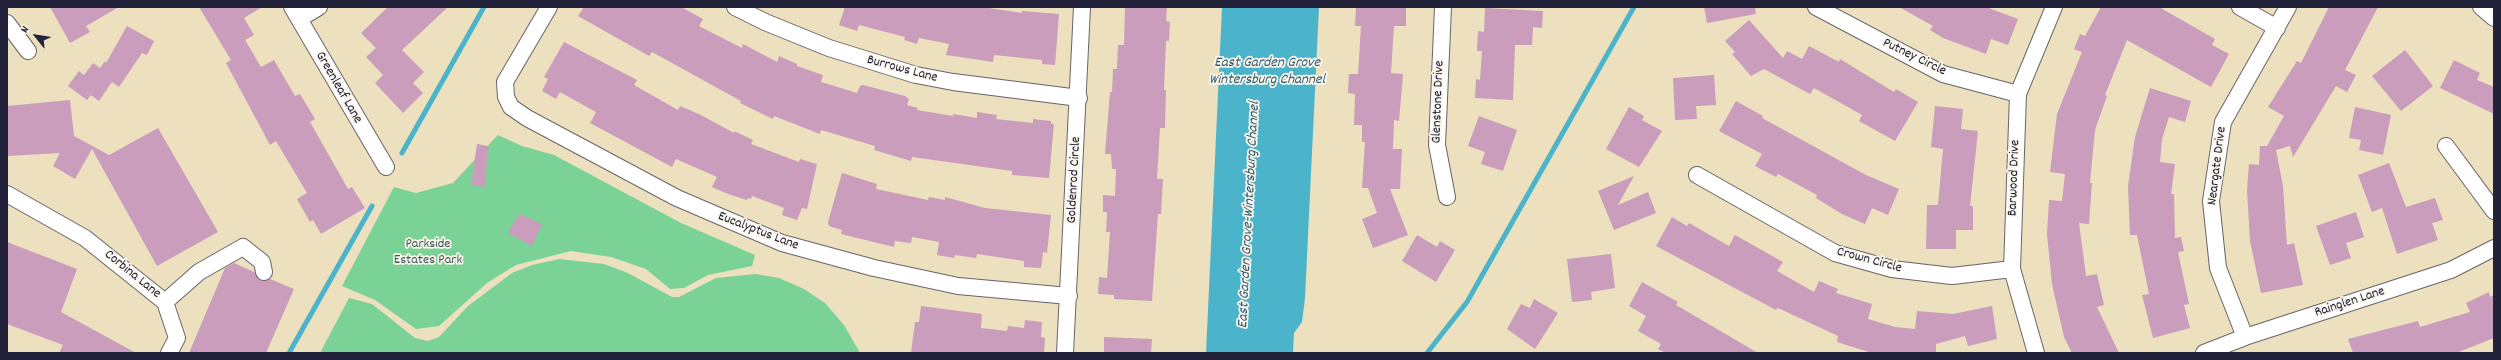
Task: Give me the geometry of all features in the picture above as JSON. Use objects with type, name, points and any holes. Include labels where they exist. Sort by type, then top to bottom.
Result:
[{"type":"street","points":[[296,13],[319,7]]},
{"type":"street","name":"Eucalyptus Lane","points":[[549,7],[511,69],[505,82],[506,97],[511,107],[527,118],[678,198],[782,243],[867,266],[958,286],[1068,296]]},
{"type":"street","name":"Burrows Lane","points":[[735,7],[766,22],[829,48],[916,75],[967,84],[1079,98]]},
{"type":"street","name":"Goldenrod Circle","points":[[1065,353],[1079,98],[1082,7]]},
{"type":"street","name":"Glenstone Drive","points":[[1443,7],[1437,145],[1447,197]]},
{"type":"street","name":"Putney Circle","points":[[1816,7],[1943,74],[2018,94]]},
{"type":"street","name":"Barwood Drive","points":[[2036,353],[2012,269],[2018,94],[2054,7]]},
{"type":"street","points":[[2240,7],[2277,28]]},
{"type":"street","name":"Neargate Drive","points":[[2245,337],[2218,268],[2212,201],[2223,122],[2288,7]]},
{"type":"street","points":[[2482,7],[2494,18]]},
{"type":"street","name":"Greenleaf Lane","points":[[296,13],[386,167]]},
{"type":"street","points":[[7,23],[28,52]]},
{"type":"street","points":[[2446,146],[2494,210]]},
{"type":"street","name":"Crown Circle","points":[[1697,175],[1835,253],[1892,269],[1952,276],[2012,269]]},
{"type":"street","name":"Corbina Lane","points":[[7,194],[86,238],[165,302],[199,272],[243,247],[262,262],[264,272]]},
{"type":"street","name":"Rainglen Lane","points":[[2204,353],[2245,337],[2451,270],[2494,248]]},
{"type":"street","points":[[165,302],[177,338],[169,353]]},
{"type":"green space","name":"Parkside Estates Park","points":[[498,135],[522,146],[554,155],[681,223],[755,255],[752,266],[708,275],[684,288],[670,289],[646,269],[611,257],[571,251],[516,265],[487,283],[439,326],[416,329],[375,300],[342,286],[394,187],[416,193],[453,183]]},
{"type":"green space","points":[[559,259],[604,264],[628,273],[672,297],[679,297],[716,278],[756,274],[779,278],[804,289],[825,303],[844,325],[860,353],[320,353],[349,298],[372,304],[415,338],[428,341],[439,337],[468,306],[512,273],[532,265]]},
{"type":"water","name":"East Garden Grove Wintersburg Channel","points":[[1222,7],[1319,7],[1305,298],[1302,322],[1294,333],[1293,353],[1206,353]]},
{"type":"building","points":[[50,7],[119,7],[86,26],[90,32],[70,43]]},
{"type":"building","points":[[199,7],[262,7],[244,18],[254,35],[245,40],[261,67],[274,60],[295,96],[300,94],[315,119],[310,122],[348,189],[352,187],[365,208],[321,234],[313,220],[310,222],[297,199],[307,193],[276,141],[270,145],[226,63],[231,60]]},
{"type":"building","points":[[388,7],[448,7],[402,50],[424,72],[413,83],[423,93],[403,113],[375,83],[383,75],[366,57],[376,48],[361,33]]},
{"type":"building","points":[[584,7],[681,7],[703,19],[699,26],[742,48],[743,44],[777,62],[779,56],[797,64],[797,66],[823,75],[821,82],[857,93],[860,86],[863,85],[905,96],[909,99],[907,105],[918,108],[917,110],[977,118],[977,112],[997,115],[996,119],[1033,123],[1033,119],[1051,121],[1051,124],[1054,124],[1049,178],[1012,175],[1012,171],[912,157],[911,161],[874,150],[875,146],[821,130],[820,134],[774,116],[773,119],[740,103],[741,101],[652,52],[649,56],[578,16]]},
{"type":"building","points":[[845,7],[982,7],[1022,13],[1022,11],[1059,14],[1055,65],[1042,64],[1042,60],[994,55],[993,62],[946,55],[949,44],[919,38],[917,44],[904,40],[905,37],[859,25],[857,31],[839,25]]},
{"type":"building","points":[[1125,7],[1167,7],[1166,21],[1170,22],[1169,41],[1166,41],[1164,90],[1166,90],[1165,128],[1160,128],[1157,179],[1163,179],[1161,214],[1158,214],[1152,301],[1114,299],[1114,295],[1098,294],[1099,277],[1107,278],[1110,232],[1106,232],[1107,212],[1103,212],[1103,195],[1115,196],[1116,169],[1112,169],[1111,154],[1105,154],[1113,69],[1117,69],[1118,45],[1124,45]]},
{"type":"building","points":[[1356,7],[1406,7],[1406,26],[1394,26],[1391,73],[1403,74],[1399,121],[1394,120],[1393,149],[1402,149],[1400,189],[1390,189],[1408,235],[1373,248],[1362,219],[1377,213],[1368,188],[1362,188],[1365,142],[1362,142],[1362,125],[1354,125],[1355,94],[1348,93],[1349,74],[1358,74],[1361,26],[1355,26]]},
{"type":"building","points":[[1704,7],[1755,7],[1756,14],[1707,23]]},
{"type":"building","points":[[1899,7],[1986,7],[2018,19],[2008,45],[1991,39],[1986,54],[1943,38],[1930,30],[1933,26]]},
{"type":"building","points":[[2101,7],[2159,7],[2215,39],[2212,45],[2229,54],[2211,87],[2127,40],[2105,95],[2107,96],[2095,130],[2090,183],[2092,183],[2089,224],[2079,223],[2086,276],[2097,274],[2104,305],[2097,307],[2119,353],[2072,353],[2064,337],[2052,284],[2047,234],[2049,200],[2062,201],[2065,174],[2050,172],[2057,114],[2082,52],[2074,49],[2080,34],[2085,36]]},
{"type":"building","points":[[2329,7],[2378,7],[2345,70],[2356,75],[2347,92],[2336,86],[2293,157],[2290,146],[2276,150],[2283,186],[2287,245],[2294,243],[2303,285],[2261,293],[2250,241],[2247,190],[2249,164],[2259,165],[2260,146],[2267,146],[2284,116],[2268,107],[2297,61],[2301,63]]},
{"type":"building","points":[[1485,8],[1543,11],[1542,28],[1533,27],[1532,45],[1515,45],[1513,100],[1475,98],[1476,79],[1480,80],[1482,51],[1477,51],[1478,31],[1484,32]]},
{"type":"building","points":[[1749,20],[1783,58],[1787,51],[1802,59],[1809,46],[1839,62],[1840,59],[1894,92],[1896,89],[1918,102],[1895,141],[1859,121],[1862,115],[1814,88],[1810,94],[1764,69],[1751,76],[1732,54],[1735,52],[1725,41]]},
{"type":"building","points":[[127,26],[154,41],[147,55],[142,53],[119,87],[112,82],[99,101],[91,95],[87,100],[68,86],[79,71],[84,75],[93,63],[100,68],[105,61],[106,63]]},
{"type":"building","points":[[564,42],[637,80],[634,85],[678,110],[680,106],[699,114],[734,133],[734,131],[753,140],[751,144],[799,162],[800,159],[817,164],[807,209],[802,208],[797,220],[782,215],[784,208],[752,196],[751,199],[748,198],[747,200],[712,187],[717,177],[676,159],[672,167],[590,123],[596,112],[560,92],[556,99],[542,91],[548,79],[544,77]]},
{"type":"building","points":[[2405,50],[2433,86],[2401,111],[2372,76]]},
{"type":"building","points":[[2454,60],[2480,73],[2477,80],[2494,87],[2494,114],[2440,88]]},
{"type":"building","points":[[1714,75],[1716,105],[1696,106],[1697,119],[1675,120],[1673,78]]},
{"type":"building","points":[[2150,88],[2191,101],[2185,122],[2169,117],[2162,139],[2160,162],[2175,164],[2171,194],[2174,194],[2175,238],[2181,237],[2184,251],[2178,252],[2189,304],[2184,305],[2190,328],[2153,338],[2142,295],[2149,294],[2137,235],[2130,235],[2128,186],[2135,137]]},
{"type":"building","points":[[70,100],[74,136],[109,155],[158,128],[218,232],[157,266],[92,149],[75,179],[53,166],[60,153],[7,156],[7,106]]},
{"type":"building","points":[[1736,101],[1763,116],[1762,118],[1866,175],[1899,189],[1888,215],[1872,208],[1865,224],[1842,214],[1816,198],[1817,195],[1778,174],[1776,177],[1755,166],[1762,154],[1719,131]]},
{"type":"building","points":[[1935,106],[1963,109],[1961,129],[1978,131],[1970,206],[1973,206],[1973,230],[1956,230],[1956,249],[1926,249],[1927,205],[1938,205],[1943,149],[1931,147]]},
{"type":"building","points":[[1629,107],[1644,116],[1642,120],[1662,131],[1639,167],[1606,149]]},
{"type":"building","points":[[2355,107],[2391,115],[2383,155],[2359,150],[2361,140],[2349,138]]},
{"type":"building","points":[[1479,116],[1517,130],[1503,171],[1481,164],[1485,152],[1468,146]]},
{"type":"building","points":[[477,144],[488,146],[485,187],[471,185]]},
{"type":"building","points":[[2389,163],[2406,207],[2435,198],[2443,220],[2432,223],[2438,240],[2397,254],[2382,208],[2372,212],[2358,175]]},
{"type":"building","points":[[842,173],[877,184],[876,189],[928,200],[929,197],[945,200],[945,197],[985,208],[1051,215],[1047,253],[1043,252],[1041,268],[1024,267],[1024,261],[977,254],[976,258],[955,255],[954,258],[937,255],[939,242],[912,237],[911,243],[895,241],[894,247],[841,234],[842,230],[829,226],[828,222]]},
{"type":"building","points":[[1634,176],[1618,205],[1648,192],[1656,213],[1614,230],[1598,191]]},
{"type":"building","points":[[2356,212],[2364,237],[2346,243],[2351,258],[2330,265],[2316,226]]},
{"type":"building","points":[[519,214],[542,224],[532,246],[508,233]]},
{"type":"building","points":[[1672,217],[1687,226],[1689,223],[1729,246],[1735,235],[1783,262],[1777,271],[1814,292],[1819,281],[1838,289],[1836,293],[1872,304],[1868,319],[1895,327],[1915,329],[1917,311],[1953,314],[1992,306],[1997,339],[1968,346],[1965,336],[1936,344],[1936,353],[1872,353],[1837,342],[1838,336],[1778,308],[1776,310],[1656,246]]},
{"type":"building","points":[[1417,235],[1437,247],[1440,241],[1455,250],[1436,282],[1402,261]]},
{"type":"building","points":[[7,242],[77,269],[61,312],[136,353],[59,353],[63,345],[7,324]]},
{"type":"building","points":[[1611,254],[1615,288],[1591,292],[1592,300],[1572,302],[1567,259]]},
{"type":"building","points":[[234,263],[254,272],[261,281],[270,279],[294,289],[266,353],[189,353],[225,268]]},
{"type":"building","points":[[1642,282],[1678,302],[1676,305],[1758,353],[1666,353],[1658,349],[1661,344],[1638,331],[1646,316],[1629,306]]},
{"type":"building","points":[[2489,292],[2490,297],[2494,295],[2494,338],[2456,353],[2353,353],[2348,339],[2418,321],[2420,327],[2470,312],[2466,303]]},
{"type":"building","points":[[1534,299],[1558,313],[1535,349],[1507,329],[1521,304],[1530,308]]},
{"type":"building","points":[[921,306],[982,314],[981,328],[1007,331],[1008,326],[1024,328],[1025,320],[1042,322],[1041,337],[1045,338],[1044,353],[911,353],[915,322],[919,322]]},
{"type":"building","points":[[1104,337],[1152,339],[1151,353],[1104,353]]},
{"type":"waterway","points":[[402,153],[484,7]]},
{"type":"waterway","points":[[1427,353],[1467,302],[1634,7]]},
{"type":"waterway","points":[[289,353],[372,206]]},
{"type":"water label","name":"East Garden Grove-Wintersburg Channel","points":[[1250,215]]}]
